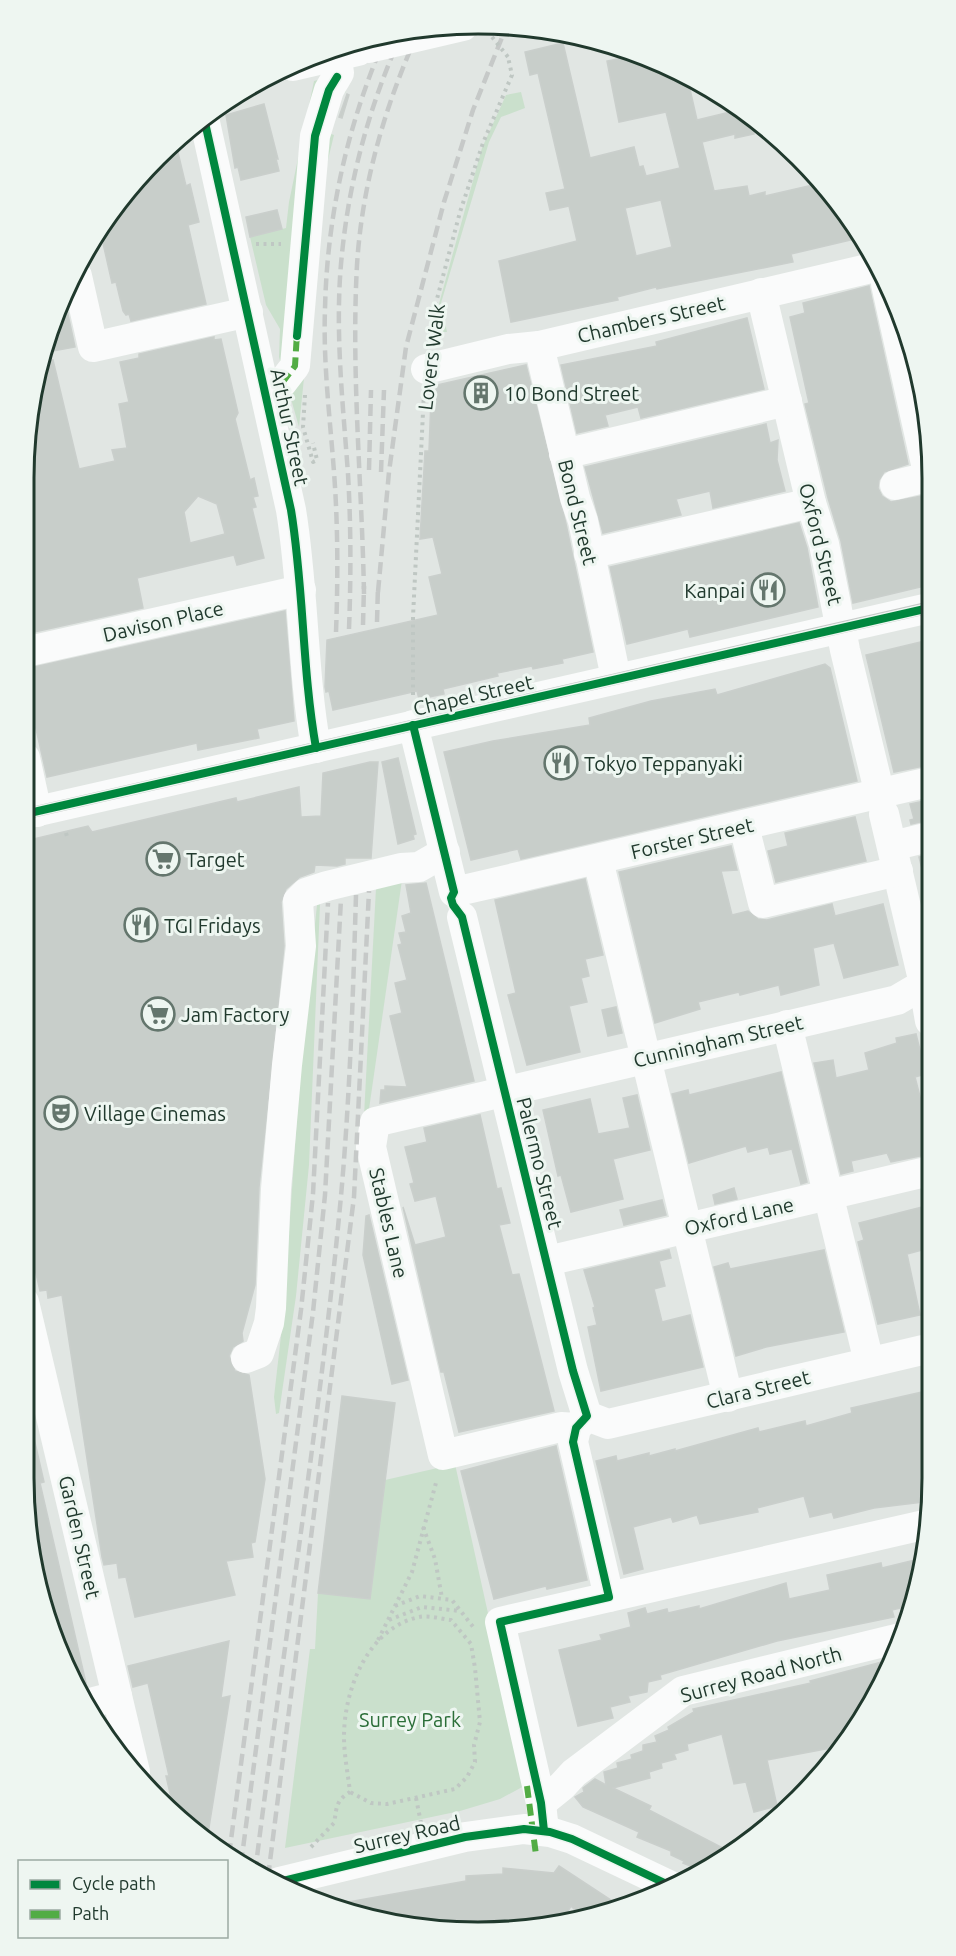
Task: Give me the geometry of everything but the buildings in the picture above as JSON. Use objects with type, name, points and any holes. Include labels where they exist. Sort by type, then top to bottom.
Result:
[{"type":"street","points":[[282,384],[295,366],[315,136],[329,90],[339,73],[338,66]]},
{"type":"street","name":"Arthur Street","points":[[206,128],[291,510],[301,590],[311,719],[316,748]]},
{"type":"street","name":"Chambers Street","points":[[426,369],[508,350],[539,346],[869,269]]},
{"type":"street","points":[[79,284],[93,347],[248,312]]},
{"type":"street","name":"Oxford Street","points":[[761,294],[811,503],[824,544],[841,628],[922,969]]},
{"type":"street","points":[[896,330],[920,438]]},
{"type":"street","name":"Bond Street","points":[[539,346],[616,678]]},
{"type":"street","points":[[564,454],[787,401]]},
{"type":"street","points":[[896,485],[922,477]]},
{"type":"street","points":[[589,554],[811,503]]},
{"type":"street","name":"Davison Place","points":[[34,650],[301,590]]},
{"type":"street","name":"Chapel Street","points":[[34,812],[922,610]]},
{"type":"street","name":"Palermo Street","points":[[413,725],[506,1091],[573,1371],[581,1422],[575,1451],[609,1597]]},
{"type":"street","name":"Forster Street","points":[[458,904],[598,860],[744,826],[882,804],[922,785]]},
{"type":"street","points":[[401,868],[421,849],[433,805]]},
{"type":"street","points":[[744,826],[763,903],[895,858],[922,841]]},
{"type":"street","points":[[246,1358],[259,1353],[270,1323],[276,1189],[287,1065],[302,946],[298,901],[309,891],[401,868],[420,867],[445,852]]},
{"type":"street","points":[[598,860],[644,1058],[728,1397]]},
{"type":"street","name":"Cunningham Street","points":[[506,1091],[897,1000],[914,990],[922,990]]},
{"type":"street","points":[[788,1025],[869,1362]]},
{"type":"street","name":"Stables Lane","points":[[443,1455],[371,1147],[375,1122],[506,1091]]},
{"type":"street","name":"Oxford Lane","points":[[547,1261],[922,1173]]},
{"type":"street","name":"Clara Street","points":[[443,1455],[581,1422],[608,1424],[922,1350]]},
{"type":"street","name":"Garden Street","points":[[34,1352],[104,1699],[123,1744]]},
{"type":"street","points":[[661,1882],[536,1821],[500,1622],[919,1526]]},
{"type":"street","name":"Surrey Road North","points":[[536,1821],[574,1773],[683,1691],[891,1640]]},
{"type":"street","name":"Surrey Road","points":[[294,1882],[536,1821]]},
{"type":"street","points":[[619,1863],[641,1890]]},
{"type":"path","points":[[303,427],[313,462],[317,460],[314,445]]},
{"type":"path","points":[[66,833],[68,840]]},
{"type":"path","points":[[350,1792],[344,1736],[351,1685],[378,1641],[412,1572],[443,1455]]},
{"type":"path","points":[[423,1527],[435,1559],[442,1598]]},
{"type":"path","points":[[395,1606],[420,1596],[452,1600],[480,1634]]},
{"type":"path","points":[[387,1622],[400,1614],[422,1607],[461,1611]]},
{"type":"path","points":[[350,1792],[371,1803],[387,1804],[455,1789],[467,1777],[475,1762],[474,1745],[480,1722],[471,1644],[451,1620],[421,1617],[401,1624],[378,1641]]},
{"type":"path","points":[[311,1847],[334,1823],[334,1808],[340,1798],[350,1792]]},
{"type":"path","points":[[416,1798],[421,1823]]},
{"type":"green space","points":[[345,73],[350,79],[345,93],[334,90],[322,131],[334,135],[325,172],[299,427],[279,357],[280,329],[266,305],[250,237],[286,228],[289,202],[314,81]]},
{"type":"green space","points":[[521,92],[525,108],[501,117],[489,142],[441,303],[447,332],[438,332],[434,328],[437,311],[482,148],[506,95]]},
{"type":"green space","points":[[402,880],[368,1116],[364,1116],[376,888]]},
{"type":"green space","points":[[320,904],[309,1165],[296,1296],[279,1413],[276,1414],[274,1397],[283,1318],[302,1046],[317,905]]},
{"type":"green space","name":"Surrey Park","points":[[455,1464],[526,1785],[500,1799],[460,1811],[285,1848],[310,1649],[315,1649],[318,1593],[370,1599],[385,1480]]},
{"type":"tram line","points":[[34,807],[922,604]]},
{"type":"tram line","points":[[34,817],[922,615]]},
{"type":"railway","points":[[378,592],[389,472],[406,347],[444,202],[473,110],[503,35]]},
{"type":"railway","points":[[364,594],[355,347],[357,265],[370,173],[386,114],[415,39]]},
{"type":"railway","points":[[349,629],[350,512],[339,343],[341,264],[349,204],[362,145],[380,87],[398,42]]},
{"type":"railway","points":[[336,632],[336,512],[325,350],[327,274],[335,204],[342,170],[361,102],[382,45]]},
{"type":"railway","points":[[369,470],[371,390]]},
{"type":"railway","points":[[381,472],[384,390]]},
{"type":"railway","points":[[363,625],[364,586]]},
{"type":"railway","points":[[377,622],[378,586]]},
{"type":"railway","points":[[269,1869],[354,1197],[369,891]]},
{"type":"railway","points":[[256,1862],[323,1365],[341,1196],[347,1121],[356,895]]},
{"type":"railway","points":[[242,1853],[313,1312],[325,1195],[341,899]]},
{"type":"railway","points":[[230,1846],[301,1310],[313,1194],[328,903]]},
{"type":"marked path","points":[[282,383],[295,366],[297,333]]},
{"type":"marked path","points":[[527,1786],[536,1855]]},
{"type":"cycle path","points":[[297,336],[315,136],[329,90],[337,77]]},
{"type":"cycle path","points":[[206,128],[291,510],[311,718],[316,748]]},
{"type":"cycle path","points":[[34,812],[922,610]]},
{"type":"cycle path","points":[[413,725],[454,892],[451,898],[462,917],[573,1371],[587,1416],[576,1428],[573,1442],[609,1597],[500,1622],[541,1803],[544,1831]]},
{"type":"cycle path","points":[[289,1879],[465,1837],[524,1829],[550,1832],[572,1839],[662,1882]]},
{"type":"place","name":"10 Bond Street","points":[[481,393]]},
{"type":"place","name":"Kanpai","points":[[768,590]]},
{"type":"place","name":"Tokyo Teppanyaki","points":[[561,763]]},
{"type":"place","name":"Target","points":[[163,859]]},
{"type":"place","name":"TGI Fridays","points":[[141,925]]},
{"type":"place","name":"Jam Factory","points":[[158,1014]]},
{"type":"place","name":"Village Cinemas","points":[[61,1113]]}]
